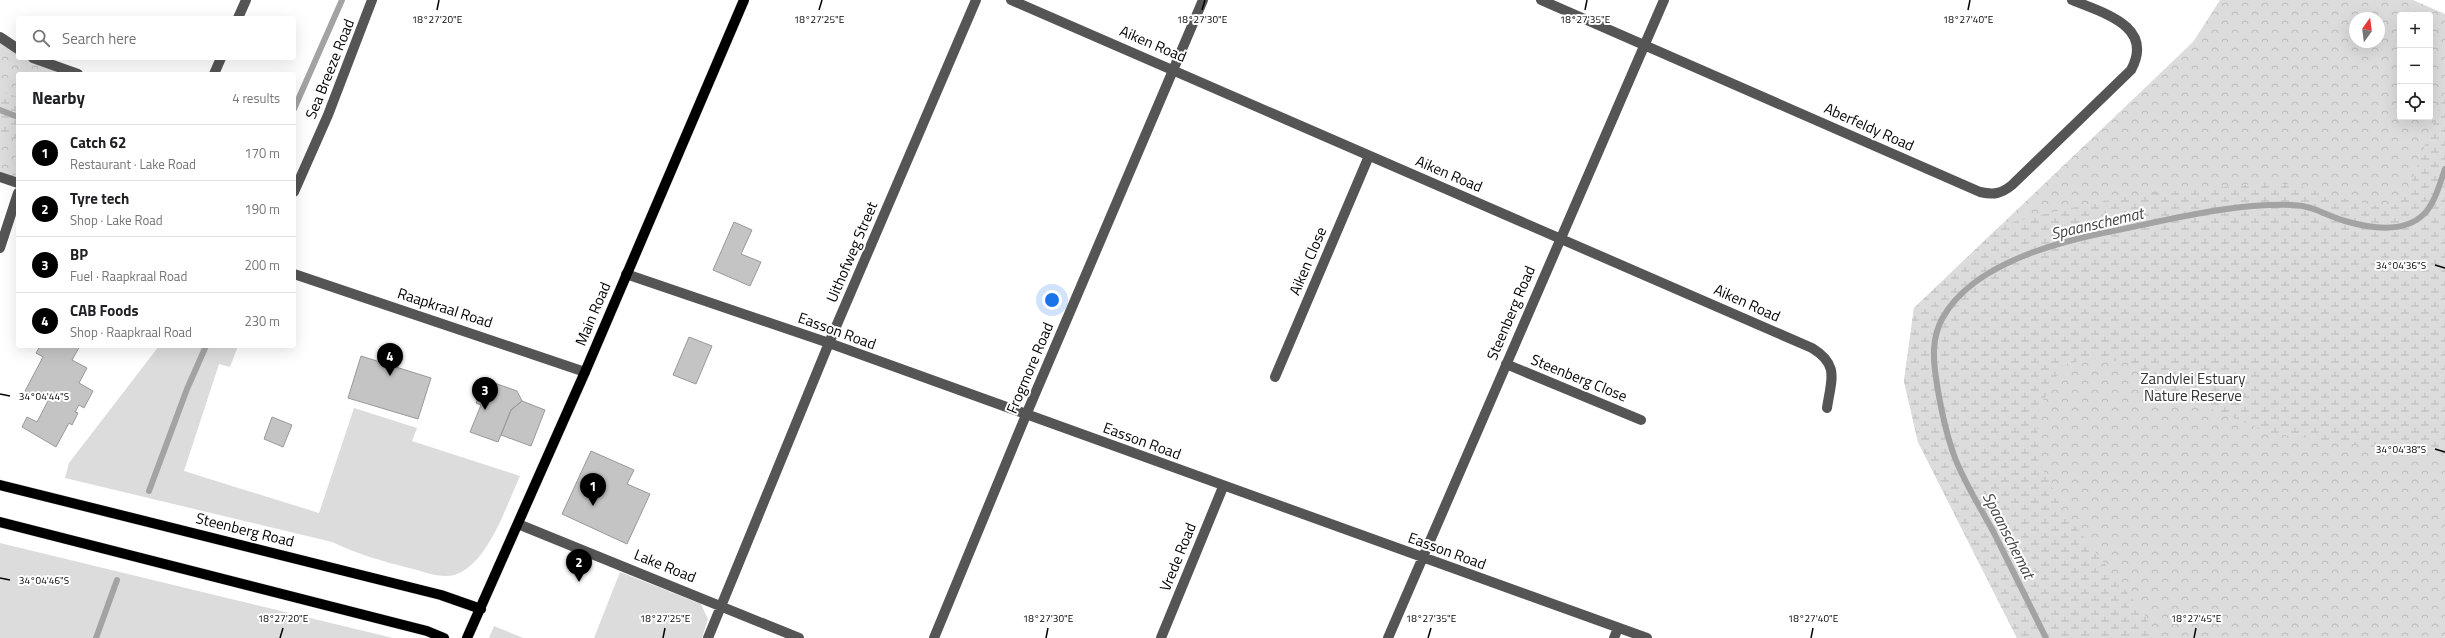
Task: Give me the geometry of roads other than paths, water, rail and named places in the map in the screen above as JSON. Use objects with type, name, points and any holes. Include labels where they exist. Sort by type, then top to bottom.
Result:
[{"type":"main road","name":"Main Road","points":[[467,638],[585,372],[744,0]]},
{"type":"main road","name":"Steenberg Road","points":[[0,485],[441,595],[481,608]]},
{"type":"main road","points":[[0,522],[169,564],[426,631],[444,638]]},
{"type":"street","points":[[239,16],[246,0]]},
{"type":"street","name":"Sea Breeze Road","points":[[296,187],[328,115],[372,0]]},
{"type":"street","name":"Uithofweg Street","points":[[708,638],[829,343],[976,0]]},
{"type":"street","name":"Aiken Road","points":[[1012,0],[1174,69],[1822,354],[1830,362],[1832,372],[1827,408]]},
{"type":"street","name":"Frogmore Road","points":[[934,638],[1026,415],[1203,0]]},
{"type":"street","name":"Aberfeldy Road","points":[[1541,0],[1980,192],[1994,194],[2002,192],[2012,185],[2131,70],[2137,59],[2135,37],[2129,27],[2118,20],[2072,0]]},
{"type":"street","name":"Steenberg Road","points":[[1388,638],[1421,557],[1664,0]]},
{"type":"street","points":[[0,37],[16,48]]},
{"type":"street","points":[[39,60],[72,72]]},
{"type":"street","points":[[215,72],[220,60]]},
{"type":"street","name":"Aiken Close","points":[[1275,377],[1369,156]]},
{"type":"street","points":[[0,177],[16,182]]},
{"type":"street","points":[[0,248],[16,199]]},
{"type":"street","name":"Easson Road","points":[[626,274],[829,343],[1223,487],[1647,638]]},
{"type":"street","name":"Raapkraal Road","points":[[296,275],[585,372]]},
{"type":"street","name":"Steenberg Close","points":[[1506,364],[1641,420]]},
{"type":"street","name":"Vrede Road","points":[[1161,638],[1223,487]]},
{"type":"street","name":"Lake Road","points":[[518,524],[799,638]]},
{"type":"street","points":[[1614,638],[1618,628]]},
{"type":"waterway","points":[[296,104],[342,0]]},
{"type":"waterway","points":[[0,110],[16,116]]},
{"type":"waterway","name":"Spaanschemat","points":[[2046,638],[1995,535],[1964,477],[1951,448],[1941,408],[1934,363],[1934,348],[1936,333],[1942,319],[1955,301],[1971,285],[1991,272],[2036,251],[2082,238],[2173,218],[2245,207],[2300,205],[2354,224],[2386,228],[2407,225],[2424,214],[2428,209],[2437,193],[2445,169]]},
{"type":"waterway","points":[[149,491],[187,389],[205,348]]},
{"type":"waterway","points":[[96,638],[117,580]]},
{"type":"place","name":"CAB Foods","points":[[390,376]]},
{"type":"place","name":"BP","points":[[485,410]]},
{"type":"place","name":"Catch 62","points":[[593,506]]},
{"type":"place","name":"Tyre tech","points":[[579,582]]},
{"type":"park label","name":"Zandvlei Estuary Nature Reserve","points":[[2193,388]]}]
